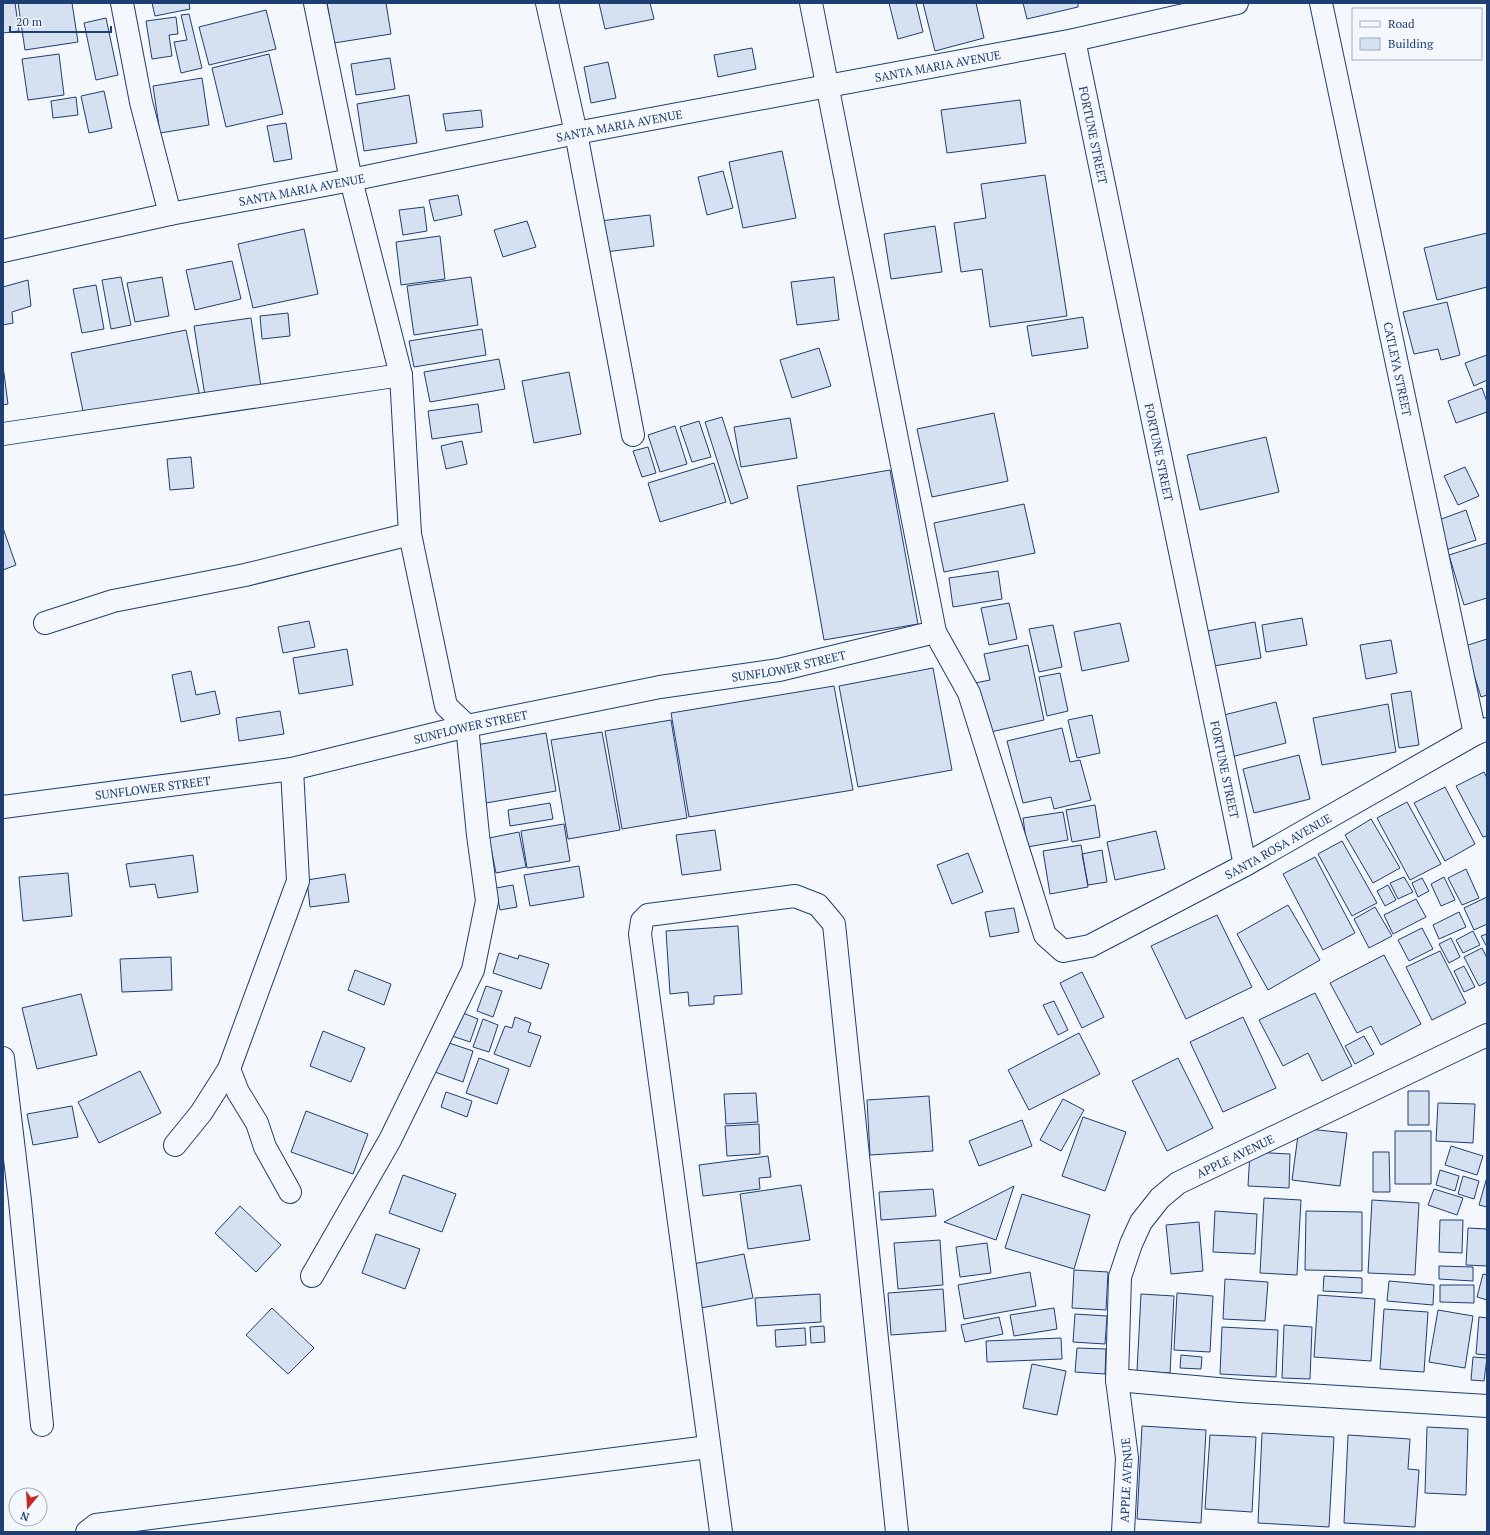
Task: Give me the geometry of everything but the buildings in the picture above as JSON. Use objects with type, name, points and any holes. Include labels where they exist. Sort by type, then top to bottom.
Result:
[{"type":"street","points":[[122,3],[141,102],[170,214]]},
{"type":"street","points":[[312,1276],[390,1140],[473,970],[487,901],[478,835],[467,726],[446,706],[418,580],[410,534],[401,375],[351,180],[315,3]]},
{"type":"street","points":[[547,3],[576,133],[633,435]]},
{"type":"street","points":[[811,3],[936,632]]},
{"type":"street","name":"SANTA MARIA AVENUE","points":[[3,251],[170,214],[351,180],[576,133],[1074,40],[1237,3]]},
{"type":"street","name":"CATLEYA STREET","points":[[1321,3],[1481,732]]},
{"type":"street","name":"FORTUNE STREET","points":[[1074,40],[1245,865]]},
{"type":"street","points":[[3,434],[401,375]]},
{"type":"street","points":[[45,623],[113,602],[245,574],[410,534]]},
{"type":"street","name":"SANTA ROSA AVENUE","points":[[936,632],[969,693],[1045,935],[1063,951],[1090,946],[1245,865],[1481,732]]},
{"type":"street","name":"SUNFLOWER STREET","points":[[3,807],[292,770],[467,726],[660,687],[779,670],[936,632]]},
{"type":"street","points":[[175,1145],[201,1113],[229,1069],[298,881],[292,770]]},
{"type":"street","points":[[721,1532],[708,1447],[640,934],[642,921],[648,915],[795,896],[818,905],[834,924],[898,1532]]},
{"type":"street","name":"APPLE AVENUE","points":[[1123,1532],[1127,1458],[1117,1380],[1120,1277],[1131,1244],[1141,1222],[1160,1198],[1178,1183],[1486,1038]]},
{"type":"street","points":[[3,1058],[20,1201],[42,1425]]},
{"type":"street","points":[[229,1069],[238,1092],[257,1123],[265,1146],[290,1192]]},
{"type":"street","points":[[1117,1380],[1240,1391],[1487,1406]]},
{"type":"street","points":[[87,1532],[96,1525],[708,1447]]}]
